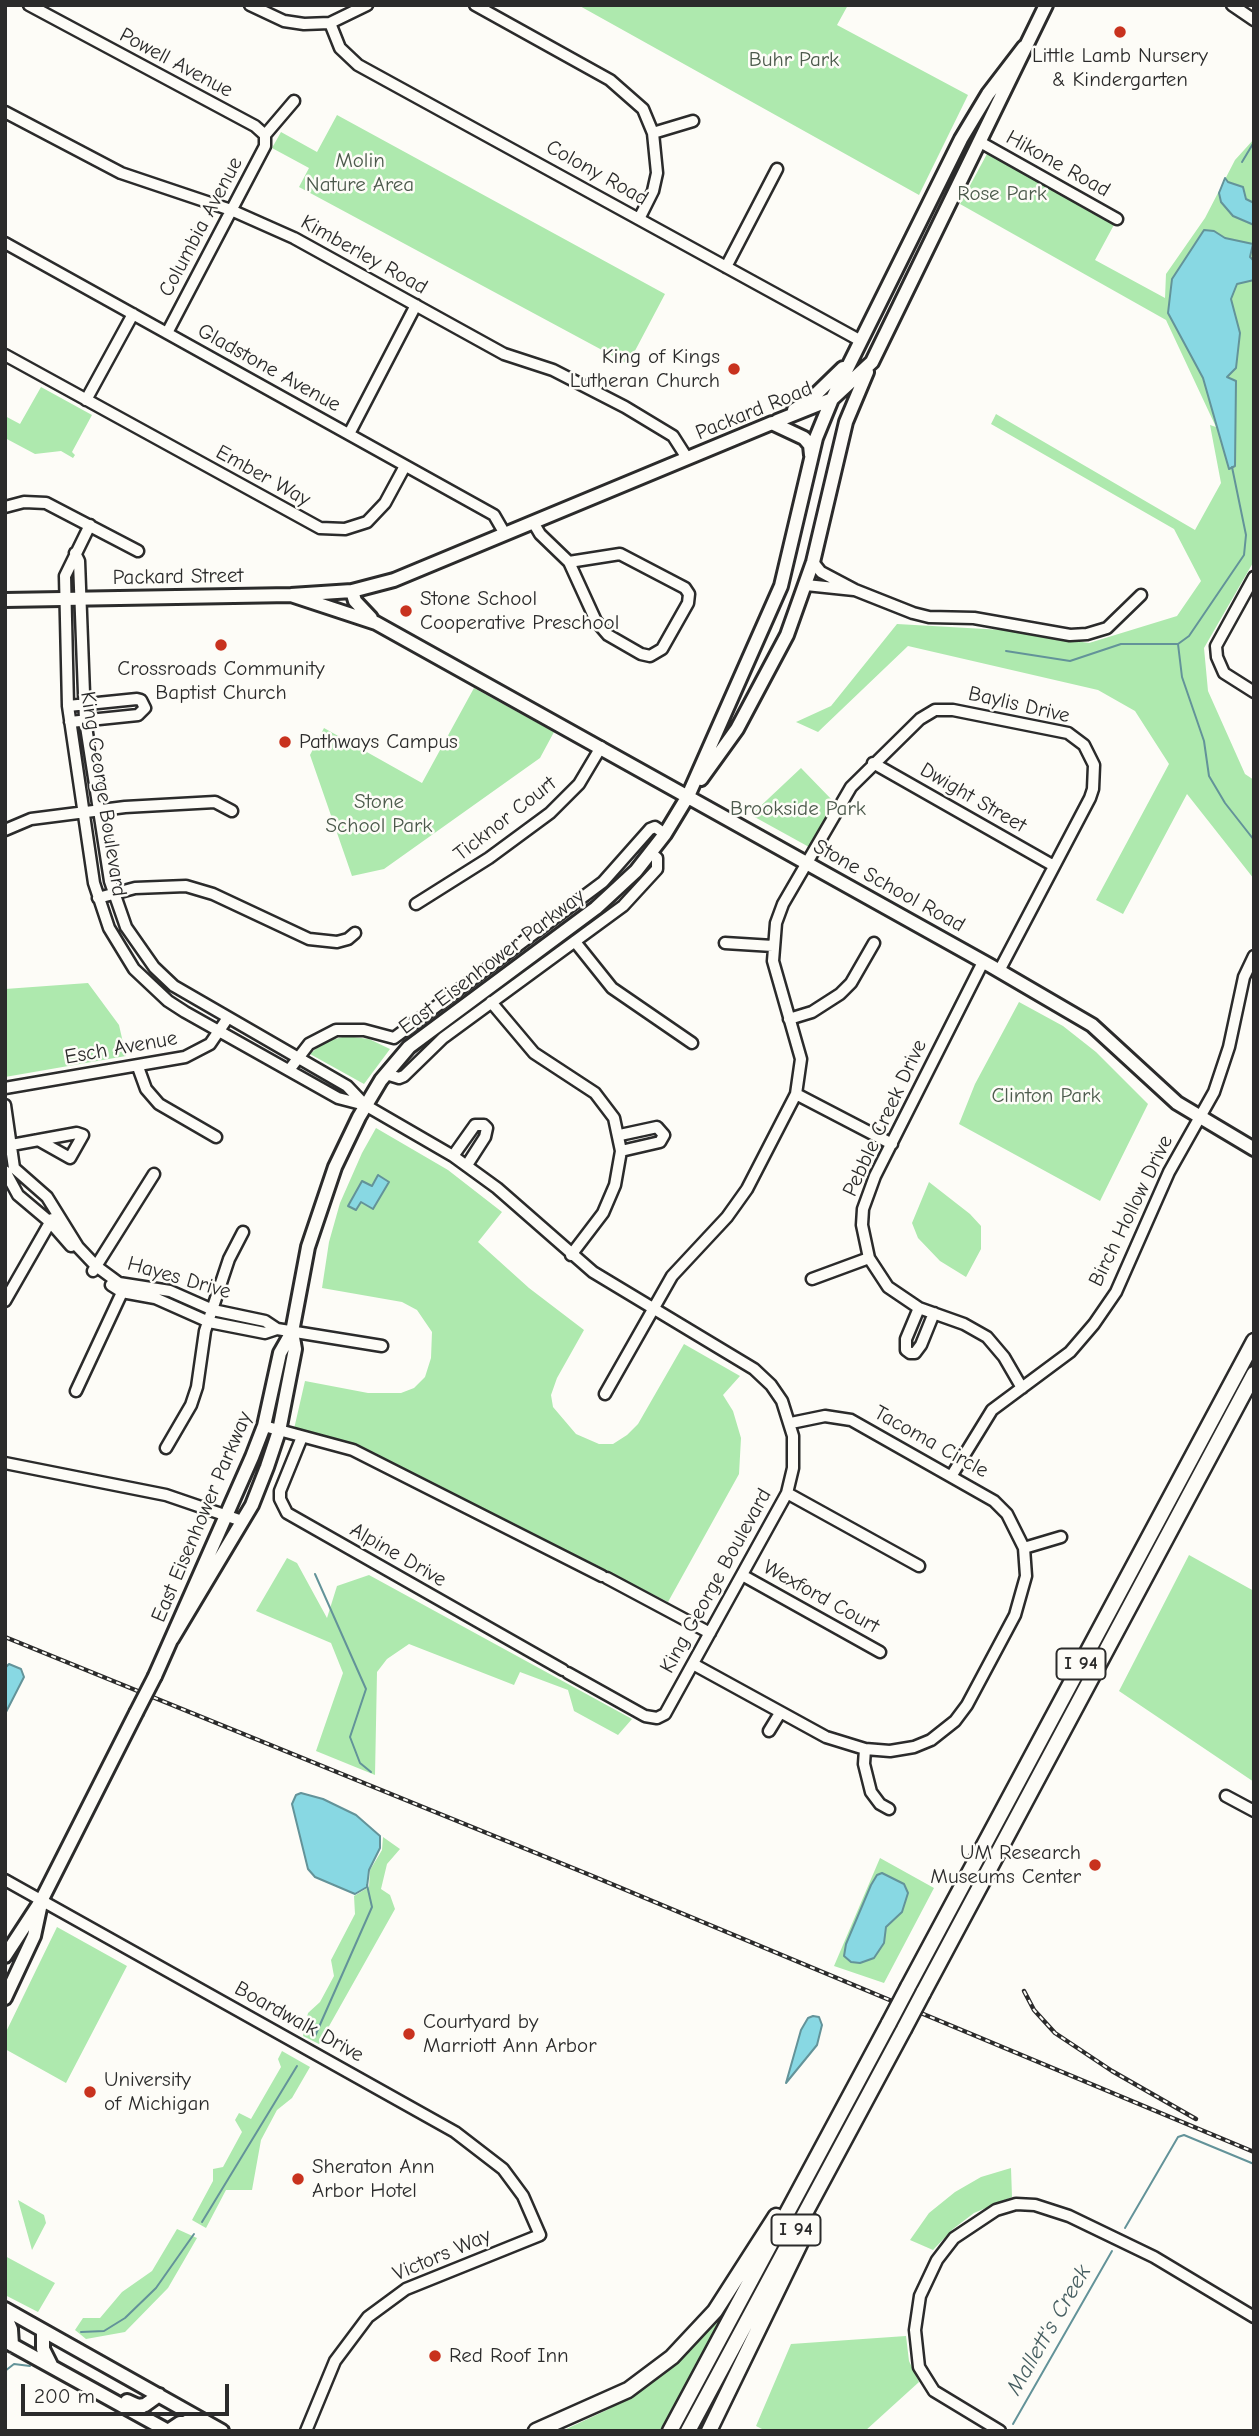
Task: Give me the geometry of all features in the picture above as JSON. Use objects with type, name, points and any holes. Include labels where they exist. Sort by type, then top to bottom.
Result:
[{"type":"highway","name":"I 94","points":[[670,2431],[1254,1341]]},
{"type":"highway","name":"I 94","points":[[688,2431],[1254,1374]]},
{"type":"highway","points":[[709,2431],[853,2139],[866,2100]]},
{"type":"highway","points":[[536,2431],[628,2390],[680,2349],[715,2311],[793,2188],[820,2152]]},
{"type":"main road","name":"Packard Road","points":[[352,591],[394,580],[832,399],[872,362],[1008,89],[1024,47],[1046,5]]},
{"type":"main road","name":"Packard Road","points":[[842,379],[974,116],[1024,47]]},
{"type":"main road","points":[[957,189],[964,163],[987,118],[984,112],[974,116]]},
{"type":"main road","points":[[922,260],[926,240],[943,205],[939,197],[932,197]]},
{"type":"main road","points":[[774,422],[810,400],[853,358]]},
{"type":"main road","name":"East Eisenhower Parkway","points":[[5,1956],[41,1901],[155,1676],[227,1515],[264,1426],[280,1353],[292,1332],[304,1267],[319,1210],[340,1156],[365,1105],[386,1074],[428,1030],[596,908],[651,853],[737,729],[787,635],[806,585],[846,422],[872,362]]},
{"type":"main road","name":"East Eisenhower Parkway","points":[[688,796],[781,586],[811,459],[842,379]]},
{"type":"main road","points":[[774,422],[804,438],[810,446],[811,459]]},
{"type":"main road","points":[[803,492],[816,495],[821,501],[817,523],[820,534]]},
{"type":"main road","points":[[781,586],[781,600],[771,629],[776,635],[787,635]]},
{"type":"main road","points":[[352,591],[361,610],[376,623]]},
{"type":"main road","name":"Packard Street","points":[[5,600],[291,595],[352,591]]},
{"type":"main road","points":[[291,595],[376,623]]},
{"type":"main road","name":"Stone School Road","points":[[376,623],[806,862],[1092,1025],[1158,1088],[1200,1118],[1254,1149]]},
{"type":"main road","name":"East Eisenhower Parkway","points":[[173,1639],[252,1505],[279,1431],[295,1349],[292,1332]]},
{"type":"main road","name":"East Eisenhower Parkway","points":[[5,1998],[34,1936],[41,1901]]},
{"type":"main road","points":[[5,2309],[222,2431]]},
{"type":"main road","points":[[5,2315],[11,2329],[8,2347],[51,2365],[168,2431],[180,2423],[191,2423],[205,2431]]},
{"type":"main road","points":[[43,2331],[43,2349],[51,2365]]},
{"type":"main road","points":[[79,2381],[138,2406],[159,2395]]},
{"type":"street","name":"Powell Avenue","points":[[29,5],[254,126],[265,136]]},
{"type":"street","points":[[250,5],[284,21],[330,23],[367,5]]},
{"type":"street","points":[[475,5],[621,88],[643,110],[653,133],[657,173],[653,191],[639,219]]},
{"type":"street","points":[[1232,5],[1254,20]]},
{"type":"street","name":"Colony Road","points":[[330,23],[340,48],[358,65],[861,341]]},
{"type":"street","name":"Columbia Avenue","points":[[167,333],[265,146],[265,136],[294,101]]},
{"type":"street","name":"Kimberley Road","points":[[5,112],[121,173],[231,210],[295,238],[504,354],[553,370],[625,407],[673,436],[687,458]]},
{"type":"street","points":[[653,133],[692,121]]},
{"type":"street","name":"Hikone Road","points":[[980,142],[1117,219]]},
{"type":"street","points":[[726,267],[778,169]]},
{"type":"street","name":"Gladstone Avenue","points":[[5,243],[494,515],[505,534]]},
{"type":"street","points":[[349,434],[416,305]]},
{"type":"street","points":[[86,400],[133,314]]},
{"type":"street","name":"Ember Way","points":[[5,355],[307,523],[332,530],[358,526],[377,513],[405,466]]},
{"type":"street","points":[[5,508],[24,502],[46,503],[138,551]]},
{"type":"street","points":[[533,522],[540,534],[569,562],[596,621],[608,635],[641,654],[650,656],[662,649],[688,603],[689,594],[685,587],[620,554],[569,562]]},
{"type":"street","name":"King George Boulevard","points":[[90,525],[66,568],[64,599],[68,706],[82,812],[98,898],[109,928],[134,969],[168,1001],[220,1032],[338,1098],[365,1105],[467,1165],[497,1188],[571,1255],[618,1290],[754,1369],[771,1385],[791,1423],[793,1468],[787,1493],[665,1714]]},
{"type":"street","name":"King George Boulevard","points":[[75,553],[79,561],[85,720],[113,894],[126,927],[154,967],[174,986],[347,1086],[365,1105]]},
{"type":"street","points":[[813,562],[821,572],[855,590],[929,617],[974,618],[1070,635],[1087,635],[1107,628],[1140,595]]},
{"type":"street","points":[[1254,577],[1216,646],[1217,657],[1224,673],[1254,692]]},
{"type":"street","points":[[806,585],[855,590]]},
{"type":"street","points":[[68,706],[137,699],[141,700],[145,708],[138,715],[70,722]]},
{"type":"street","name":"Baylis Drive","points":[[796,1094],[801,1059],[775,976],[773,946],[783,904],[842,799],[873,763],[935,710],[953,710],[1068,733],[1089,752],[1095,775],[1090,798],[999,971]]},
{"type":"street","name":"Ticknor Court","points":[[416,904],[489,858],[550,813],[579,784],[601,747]]},
{"type":"street","name":"Dwight Street","points":[[873,763],[1054,866]]},
{"type":"street","points":[[5,830],[31,819],[99,810],[215,802],[232,811]]},
{"type":"street","points":[[289,1070],[296,1057],[316,1039],[335,1030],[364,1030],[394,1038],[588,894],[623,862],[650,829],[655,827],[665,834]]},
{"type":"street","points":[[386,1074],[399,1078],[404,1076],[443,1038],[623,906],[654,874],[659,863],[651,853]]},
{"type":"street","points":[[98,898],[163,884],[186,886],[213,894],[309,939],[337,942],[348,939],[355,933]]},
{"type":"street","points":[[576,943],[612,988],[692,1043]]},
{"type":"street","points":[[725,943],[773,946]]},
{"type":"street","points":[[789,1019],[812,1012],[840,994],[851,983],[874,943]]},
{"type":"street","name":"Birch Hollow Drive","points":[[952,1475],[987,1416],[1070,1352],[1105,1308],[1126,1272],[1169,1172],[1200,1118],[1223,1069],[1244,977],[1254,956]]},
{"type":"street","name":"Pebble Creek Drive","points":[[983,962],[875,1176],[863,1209],[863,1233],[869,1258],[888,1287],[919,1308],[964,1324],[987,1337],[1004,1357],[1022,1388]]},
{"type":"street","points":[[491,1002],[534,1053],[595,1093],[614,1118],[620,1135],[621,1151],[615,1185],[603,1213],[571,1255]]},
{"type":"street","name":"Esch Avenue","points":[[5,1087],[138,1067],[202,1050],[220,1032],[227,1019]]},
{"type":"street","points":[[138,1067],[152,1098],[216,1137]]},
{"type":"street","points":[[605,1394],[681,1264],[737,1204],[796,1094],[892,1144]]},
{"type":"street","name":"Hayes Drive","points":[[5,1105],[7,1146],[14,1168],[47,1197],[94,1269]]},
{"type":"street","points":[[453,1156],[475,1125],[484,1125],[485,1137],[467,1165]]},
{"type":"street","points":[[620,1135],[657,1127],[664,1135],[660,1142],[621,1151]]},
{"type":"street","points":[[7,1146],[38,1140]]},
{"type":"street","name":"Hayes Drive","points":[[5,1171],[18,1195],[50,1222],[94,1269],[124,1288],[155,1298],[209,1322],[265,1333],[277,1329]]},
{"type":"street","points":[[94,1269],[154,1174]]},
{"type":"street","points":[[5,1301],[57,1213]]},
{"type":"street","points":[[166,1448],[191,1405],[209,1322],[229,1259],[243,1232]]},
{"type":"street","points":[[812,1279],[869,1258]]},
{"type":"street","points":[[76,1391],[124,1288]]},
{"type":"street","name":"Hayes Drive","points":[[124,1288],[170,1291],[213,1310],[265,1321],[277,1329],[382,1346]]},
{"type":"street","points":[[919,1308],[906,1339],[906,1350],[910,1353],[915,1353],[922,1345],[934,1313]]},
{"type":"street","name":"Tacoma Circle","points":[[693,1664],[827,1737],[865,1749],[890,1751],[914,1747],[931,1740],[955,1721],[967,1705],[1015,1615],[1026,1576],[1024,1548],[1007,1514],[975,1488],[851,1420],[825,1416],[791,1423]]},
{"type":"street","points":[[264,1426],[354,1450],[710,1633]]},
{"type":"street","name":"Alpine Drive","points":[[302,1437],[280,1491],[280,1499],[287,1513],[639,1713],[657,1718],[665,1714]]},
{"type":"street","points":[[5,1463],[166,1495],[242,1521]]},
{"type":"street","points":[[787,1493],[919,1566]]},
{"type":"street","points":[[1024,1548],[1060,1537]]},
{"type":"street","name":"Wexford Court","points":[[742,1575],[880,1652]]},
{"type":"street","points":[[769,1731],[780,1713]]},
{"type":"street","points":[[865,1749],[864,1764],[872,1792],[880,1804],[889,1809]]},
{"type":"street","points":[[1226,1796],[1254,1811]]},
{"type":"street","name":"Boardwalk Drive","points":[[5,1880],[469,2141],[503,2169],[523,2196],[540,2235]]},
{"type":"street","points":[[1000,2431],[934,2391],[919,2367],[915,2330],[920,2296],[937,2260],[954,2238],[996,2210],[1016,2204],[1035,2205],[1069,2216],[1176,2269],[1254,2317]]},
{"type":"street","name":"Victors Way","points":[[306,2431],[335,2361],[368,2317],[419,2283],[540,2235]]},
{"type":"street","points":[[312,2431],[316,2411]]},
{"type":"green space","name":"Buhr Park","points":[[578,5],[848,5],[837,25],[968,95],[919,195]]},
{"type":"green space","name":"Molin Nature Area","points":[[337,115],[665,294],[628,364],[299,187],[309,168],[272,148],[281,132],[317,152]]},
{"type":"green space","name":"Rose Park","points":[[1254,139],[1254,561],[1204,648],[1208,691],[1245,774],[1254,780],[1254,879],[1187,794],[1123,914],[1096,900],[1169,764],[1135,711],[1098,690],[908,646],[818,732],[796,722],[831,706],[897,624],[1003,630],[1089,643],[1177,616],[1201,581],[1174,529],[991,424],[996,414],[1195,530],[1221,483],[1210,425],[1216,427],[1166,320],[960,204],[988,152],[1115,223],[1095,260],[1165,298],[1166,274],[1205,218],[1235,160]]},
{"type":"green space","points":[[41,387],[92,415],[72,452],[75,455],[73,458],[61,451],[35,454],[5,438],[5,416],[20,424]]},
{"type":"green space","name":"Stone School Park","points":[[474,688],[554,732],[540,758],[384,869],[352,876],[310,755],[324,728],[422,783]]},
{"type":"green space","name":"Brookside Park","points":[[801,768],[834,802],[809,847],[751,815]]},
{"type":"green space","points":[[88,983],[119,1025],[126,1056],[5,1077],[5,989]]},
{"type":"green space","name":"Clinton Park","points":[[1019,1002],[1063,1026],[1096,1052],[1148,1104],[1100,1201],[959,1124],[975,1084]]},
{"type":"green space","points":[[346,1036],[369,1039],[390,1049],[364,1084],[310,1054],[324,1042]]},
{"type":"green space","points":[[376,1128],[448,1170],[502,1212],[478,1242],[529,1288],[584,1330],[557,1378],[551,1395],[553,1407],[576,1434],[599,1444],[613,1444],[627,1435],[638,1424],[684,1344],[740,1376],[723,1395],[733,1411],[741,1438],[739,1474],[668,1602],[355,1444],[294,1429],[305,1381],[368,1393],[401,1393],[414,1388],[425,1377],[431,1358],[432,1332],[417,1310],[402,1302],[322,1288],[329,1242],[340,1203]]},
{"type":"green space","points":[[929,1182],[981,1226],[981,1249],[966,1277],[940,1261],[918,1238],[912,1223]]},
{"type":"green space","points":[[1189,1555],[1254,1591],[1254,1782],[1119,1691]]},
{"type":"green space","points":[[287,1558],[297,1563],[327,1618],[337,1586],[369,1575],[632,1719],[618,1735],[574,1711],[568,1690],[520,1672],[514,1685],[409,1644],[387,1659],[377,1672],[375,1775],[316,1751],[343,1673],[331,1643],[256,1611]]},
{"type":"green space","points":[[383,1837],[400,1849],[387,1864],[381,1889],[390,1895],[395,1909],[319,2044],[303,2036],[308,2013],[320,2002],[334,1976],[331,1960],[355,1914],[354,1896],[369,1887],[370,1870],[382,1850]]},
{"type":"green space","points":[[880,1858],[934,1888],[884,1983],[834,1966]]},
{"type":"green space","points":[[57,1927],[127,1966],[66,2083],[5,2049],[5,2034]]},
{"type":"green space","points":[[282,2051],[310,2067],[292,2098],[277,2110],[261,2140],[252,2190],[226,2190],[206,2228],[192,2220],[213,2181],[213,2169],[223,2167],[242,2132],[235,2120],[239,2113],[251,2119],[281,2067],[278,2059]]},
{"type":"green space","points":[[1011,2168],[1012,2197],[974,2213],[953,2229],[933,2250],[910,2240],[929,2213],[955,2192],[981,2177]]},
{"type":"green space","points":[[18,2200],[44,2215],[46,2223],[32,2250]]},
{"type":"green space","points":[[177,2229],[197,2238],[168,2288],[125,2332],[86,2339],[75,2330],[83,2318],[100,2318],[122,2292],[152,2271]]},
{"type":"green space","points":[[5,2256],[55,2283],[38,2312],[5,2295]]},
{"type":"green space","points":[[752,2263],[661,2431],[562,2431],[609,2409],[658,2378],[678,2360]]},
{"type":"green space","points":[[906,2336],[909,2361],[919,2382],[865,2431],[766,2431],[756,2426],[791,2344]]},
{"type":"water","points":[[1225,178],[1228,182],[1243,187],[1246,199],[1254,203],[1254,225],[1233,216],[1221,202],[1219,193]]},
{"type":"water","points":[[1204,230],[1253,244],[1250,257],[1254,261],[1254,280],[1237,284],[1231,299],[1240,333],[1236,368],[1227,377],[1236,381],[1235,466],[1229,469],[1203,378],[1168,313],[1172,279]]},
{"type":"water","points":[[378,1175],[389,1182],[373,1209],[361,1202],[356,1210],[348,1206],[362,1181],[372,1186]]},
{"type":"water","points":[[9,1664],[21,1669],[24,1677],[5,1714],[5,1668]]},
{"type":"water","points":[[301,1793],[323,1799],[356,1815],[380,1836],[380,1848],[369,1870],[367,1887],[355,1894],[315,1877],[308,1869],[292,1804],[296,1795]]},
{"type":"water","points":[[882,1873],[904,1884],[908,1893],[902,1912],[886,1927],[884,1943],[874,1958],[860,1963],[851,1962],[844,1956],[846,1944],[871,1885],[877,1875]]},
{"type":"water","points":[[819,2017],[822,2025],[817,2045],[786,2083],[801,2030],[808,2018]]},
{"type":"waterway","name":"Mallett's Creek","points":[[1242,162],[1254,142]]},
{"type":"waterway","name":"Mallett's Creek","points":[[1006,651],[1070,661],[1121,644],[1178,644],[1189,636],[1244,555],[1246,535],[1232,467]]},
{"type":"waterway","name":"Mallett's Creek","points":[[1178,644],[1182,677],[1204,741],[1209,776],[1225,803],[1254,840]]},
{"type":"waterway","points":[[315,1574],[366,1689],[350,1737],[360,1763],[371,1772]]},
{"type":"waterway","points":[[315,2036],[372,1907],[367,1885]]},
{"type":"waterway","points":[[202,2222],[297,2066]]},
{"type":"waterway","name":"Mallett's Creek","points":[[1125,2228],[1178,2137],[1184,2135],[1254,2164]]},
{"type":"waterway","points":[[81,2332],[104,2331],[125,2318],[156,2288],[194,2234]]},
{"type":"waterway","name":"Mallett's Creek","points":[[1013,2424],[1112,2251]]},
{"type":"waterway","points":[[5,2371],[14,2364],[30,2366]]},
{"type":"railway","points":[[5,1637],[590,1875],[1254,2152]]},
{"type":"railway","points":[[1024,1991],[1034,2010],[1055,2033],[1112,2071],[1196,2119]]},
{"type":"place","name":"Little Lamb Nursery & Kindergarten","points":[[1120,32]]},
{"type":"place","name":"King of Kings Lutheran Church","points":[[734,369]]},
{"type":"place","name":"Stone School Cooperative Preschool","points":[[406,611]]},
{"type":"place","name":"Crossroads Community Baptist Church","points":[[221,645]]},
{"type":"place","name":"Pathways Campus","points":[[285,742]]},
{"type":"place","name":"UM Research Museums Center","points":[[1095,1865]]},
{"type":"place","name":"Courtyard by Marriott Ann Arbor","points":[[409,2034]]},
{"type":"place","name":"University of Michigan","points":[[90,2092]]},
{"type":"place","name":"Sheraton Ann Arbor Hotel","points":[[298,2179]]},
{"type":"place","name":"Red Roof Inn","points":[[435,2356]]}]
